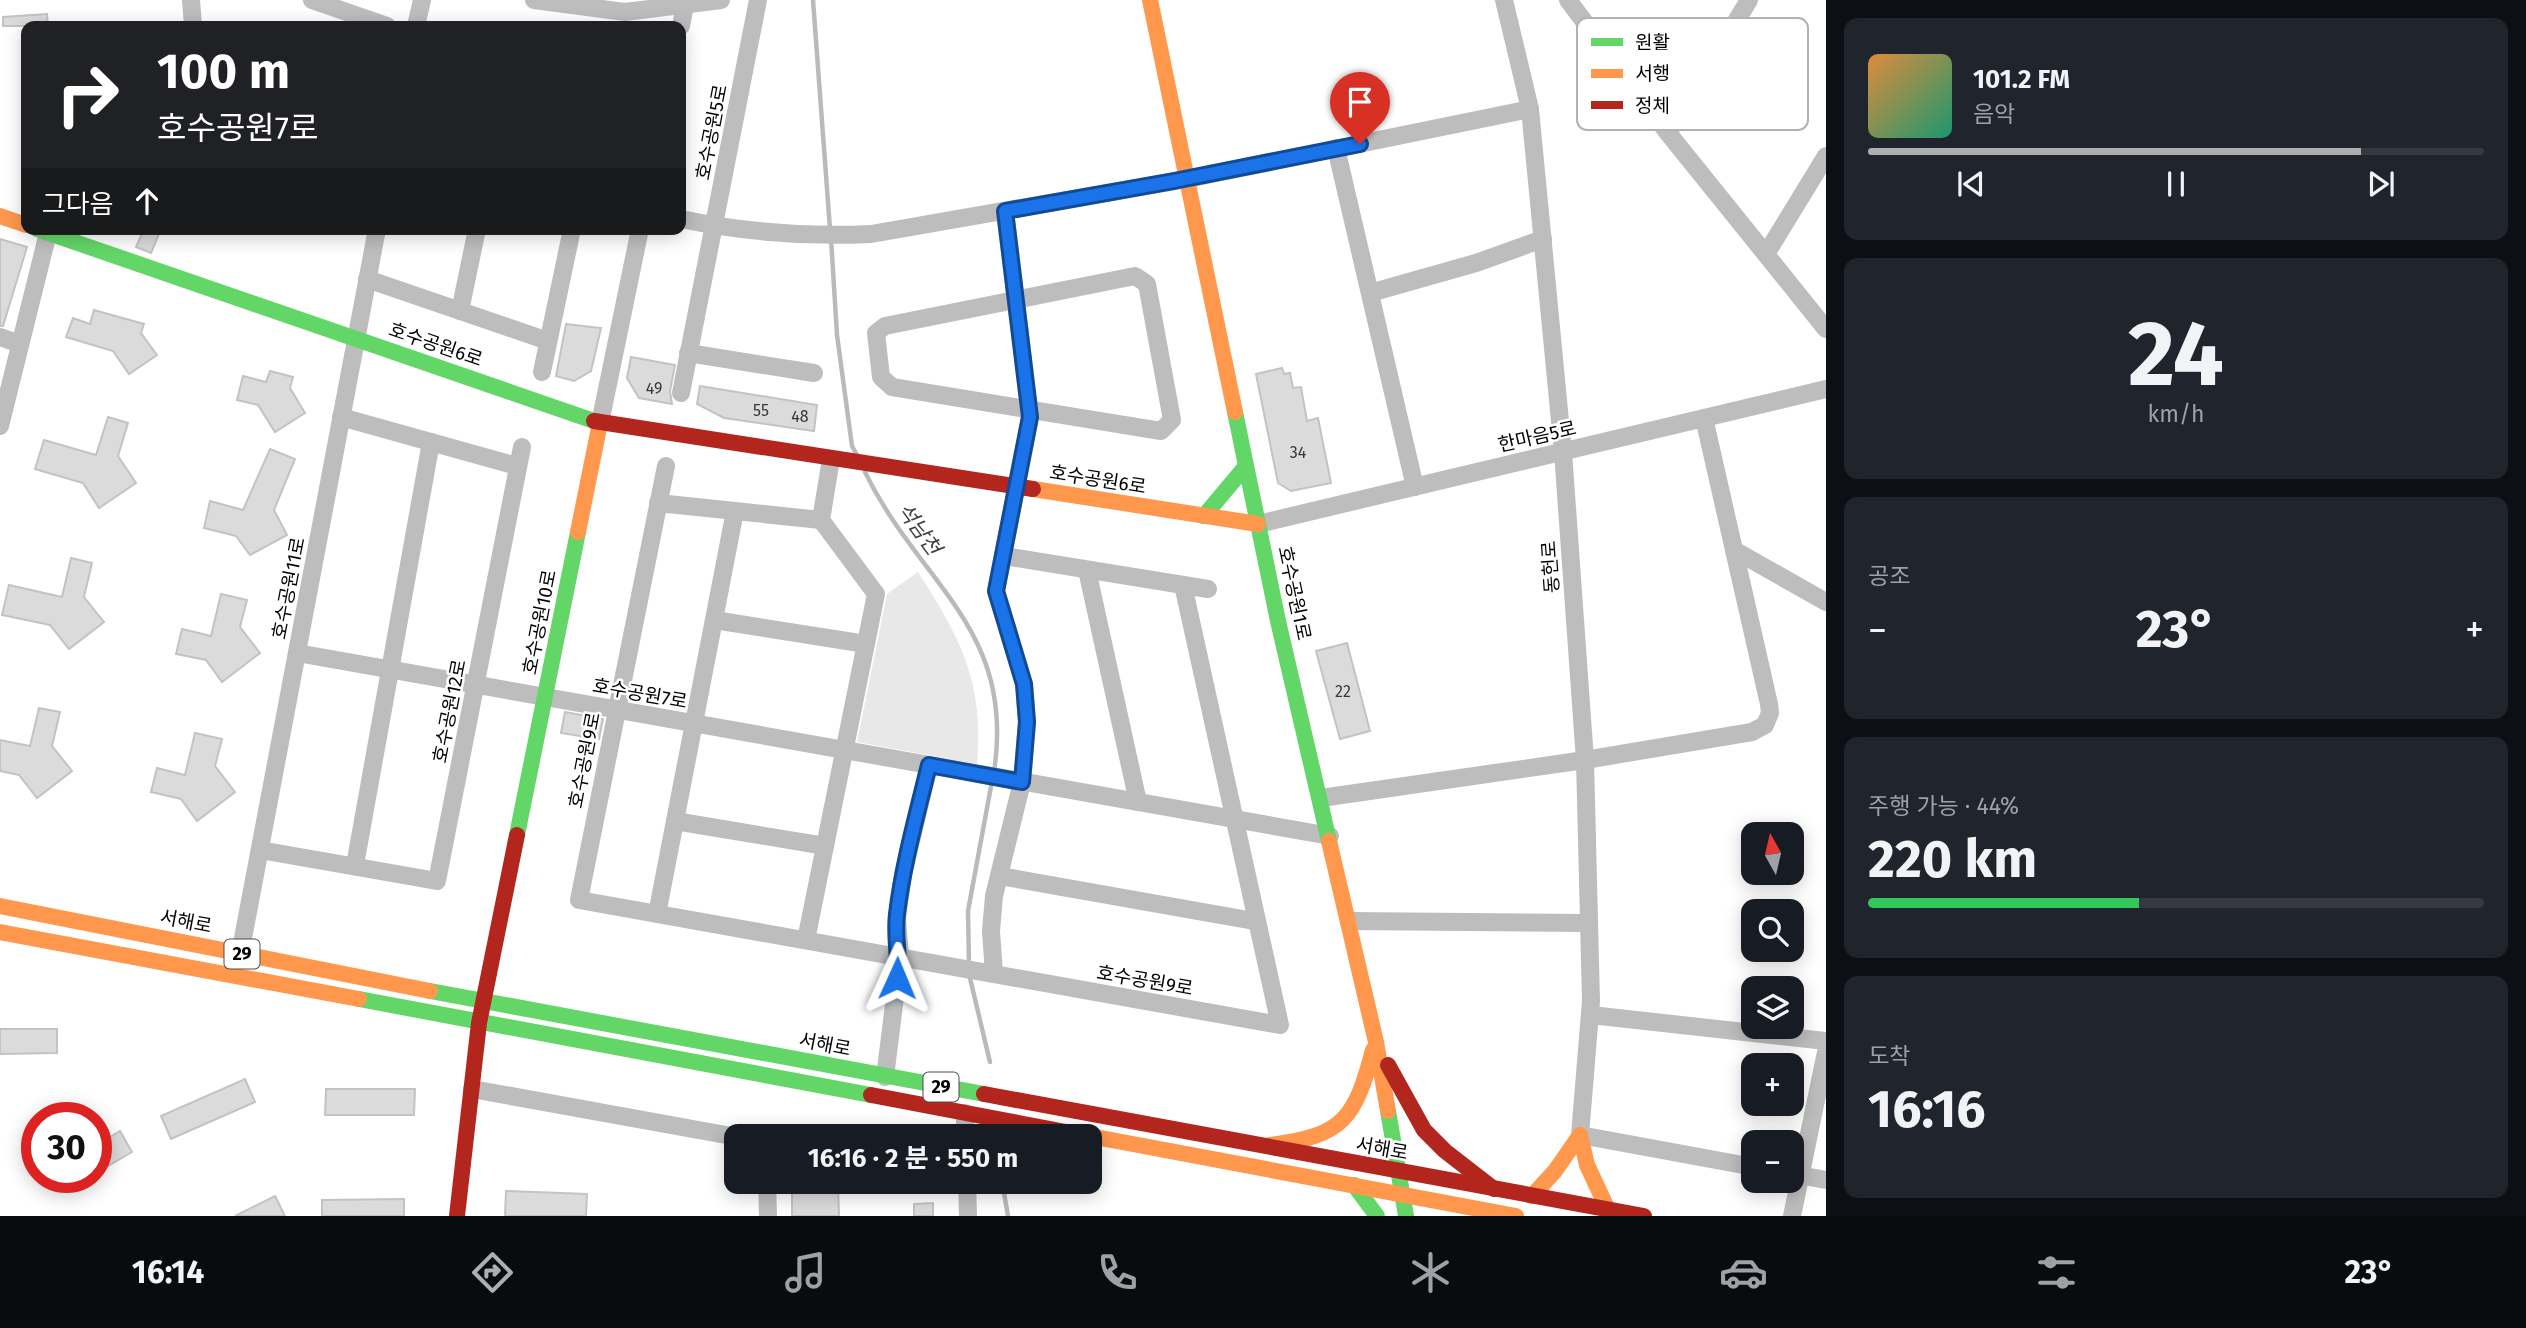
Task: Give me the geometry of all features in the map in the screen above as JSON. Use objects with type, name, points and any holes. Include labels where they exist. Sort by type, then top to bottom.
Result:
[{"type":"main road","name":"호수공원1로","points":[[1150,0],[1258,524],[1376,1042],[1406,1216]]},
{"type":"main road","points":[[0,216],[21,223]]},
{"type":"main road","name":"호수공원6로","points":[[55,235],[600,423],[1258,524]]},
{"type":"main road","name":"호수공원10로","points":[[457,1216],[479,1023],[600,423]]},
{"type":"main road","points":[[1204,516],[1246,466]]},
{"type":"main road","name":"서해로","points":[[0,906],[483,1002],[1399,1173],[1644,1216]]},
{"type":"main road","name":"29","points":[[0,932],[1024,1124]]},
{"type":"main road","points":[[1253,1146],[1301,1139],[1344,1121],[1359,1100],[1376,1042]]},
{"type":"main road","points":[[1376,1042],[1424,1130],[1445,1152],[1494,1189]]},
{"type":"main road","points":[[1532,1196],[1555,1171],[1580,1135]]},
{"type":"main road","points":[[1580,1135],[1587,1166],[1608,1210]]},
{"type":"main road","name":"29","points":[[1102,1139],[1516,1216]]},
{"type":"main road","points":[[1354,1185],[1377,1216]]},
{"type":"main road","points":[[1459,1216],[1494,1212]]},
{"type":"street","points":[[191,0],[193,21]]},
{"type":"street","points":[[312,0],[373,21]]},
{"type":"street","points":[[417,21],[422,0]]},
{"type":"street","points":[[534,0],[617,19],[721,0]]},
{"type":"street","name":"호수공원5로","points":[[681,393],[758,0]]},
{"type":"street","name":"동헌로","points":[[1504,0],[1530,109],[1563,452],[1585,760],[1591,1015],[1580,1135]]},
{"type":"street","points":[[1568,0],[1582,18]]},
{"type":"street","points":[[1738,18],[1749,0]]},
{"type":"street","points":[[682,21],[685,5]]},
{"type":"street","points":[[686,220],[713,226],[857,235],[1187,179],[1530,109]]},
{"type":"street","points":[[1666,130],[1826,329]]},
{"type":"street","points":[[1336,149],[1415,487]]},
{"type":"street","points":[[1766,254],[1826,156]]},
{"type":"street","points":[[994,974],[991,931],[1027,722],[1024,684],[996,591],[1018,488],[1030,409],[1005,211]]},
{"type":"street","points":[[0,426],[42,235]]},
{"type":"street","name":"호수공원11로","points":[[240,954],[375,235]]},
{"type":"street","points":[[460,311],[476,235]]},
{"type":"street","points":[[542,372],[571,235]]},
{"type":"street","name":"호수공원10로","points":[[600,423],[639,235]]},
{"type":"street","points":[[1370,293],[1476,263],[1543,239]]},
{"type":"street","points":[[1135,276],[1147,284],[1172,421],[1161,431],[892,387],[881,377],[876,333],[885,326],[1016,300],[1135,276]]},
{"type":"street","points":[[367,279],[548,341]]},
{"type":"street","points":[[0,337],[20,344]]},
{"type":"street","points":[[688,353],[814,373]]},
{"type":"street","name":"한마음5로","points":[[1258,524],[1826,389]]},
{"type":"street","points":[[341,417],[517,466]]},
{"type":"street","points":[[1321,798],[1585,760],[1752,732],[1765,725],[1769,704],[1704,418]]},
{"type":"street","points":[[355,865],[431,442]]},
{"type":"street","name":"호수공원12로","points":[[260,850],[437,881],[522,447]]},
{"type":"street","points":[[806,940],[876,594],[821,520],[831,459]]},
{"type":"street","name":"호수공원9로","points":[[666,466],[579,900],[1280,1025],[1254,921],[1183,585]]},
{"type":"street","points":[[659,503],[821,520]]},
{"type":"street","points":[[657,914],[735,511]]},
{"type":"street","points":[[1734,550],[1826,602]]},
{"type":"street","points":[[1004,556],[1208,589]]},
{"type":"street","points":[[1087,570],[1138,802]]},
{"type":"street","points":[[714,620],[866,644]]},
{"type":"street","name":"호수공원7로","points":[[297,653],[1015,780]]},
{"type":"street","points":[[885,1077],[900,957],[897,918],[903,875],[929,765]]},
{"type":"street","points":[[1015,780],[1330,836]]},
{"type":"street","points":[[675,821],[825,846]]},
{"type":"street","points":[[1000,876],[1254,921]]},
{"type":"street","points":[[1349,921],[1589,923]]},
{"type":"street","points":[[1591,1015],[1826,1041]]},
{"type":"street","points":[[1804,1142],[1826,1052]]},
{"type":"street","points":[[472,1089],[724,1135]]},
{"type":"street","points":[[965,1113],[965,1124]]},
{"type":"street","points":[[1580,1135],[1741,1165]]},
{"type":"street","points":[[1804,1177],[1826,1181]]},
{"type":"street","points":[[1792,1216],[1794,1193]]},
{"type":"street","points":[[767,1194],[768,1216]]},
{"type":"street","points":[[967,1194],[968,1216]]},
{"type":"shaded area","points":[[918,572],[946,619],[966,662],[977,709],[977,764],[857,742],[887,594]]},
{"type":"building","points":[[47,14],[48,21],[21,21],[21,26],[3,26],[3,17]]},
{"type":"building","points":[[141,235],[158,235],[151,253],[136,247]]},
{"type":"building","points":[[0,239],[27,247],[3,326],[0,326]]},
{"type":"building","points":[[94,310],[144,324],[141,333],[157,355],[129,374],[113,351],[66,337],[73,318],[90,324]]},
{"type":"building","points":[[566,324],[601,328],[591,371],[574,381],[556,376]]},
{"type":"building","points":[[631,357],[675,365],[670,391],[672,404],[639,398],[627,378]]},
{"type":"building","points":[[1282,368],[1284,374],[1290,373],[1293,388],[1301,387],[1307,421],[1318,418],[1331,483],[1291,491],[1278,483],[1256,374]]},
{"type":"building","points":[[270,371],[293,377],[290,388],[305,413],[275,432],[258,405],[237,400],[243,376],[266,382]]},
{"type":"building","points":[[700,386],[817,405],[814,431],[724,418],[697,404]]},
{"type":"building","points":[[108,417],[128,423],[118,456],[136,483],[99,508],[83,483],[35,469],[44,440],[96,455]]},
{"type":"building","points":[[270,449],[295,459],[274,510],[287,535],[250,555],[236,536],[204,528],[210,501],[243,510]]},
{"type":"building","points":[[71,558],[92,563],[84,597],[104,622],[69,649],[50,625],[2,615],[9,585],[62,597]]},
{"type":"building","points":[[221,594],[247,600],[240,627],[260,653],[222,682],[206,660],[176,654],[182,629],[211,636]]},
{"type":"building","points":[[1347,643],[1370,731],[1340,739],[1316,651]]},
{"type":"building","points":[[39,708],[60,712],[52,746],[72,771],[37,798],[19,775],[0,771],[0,740],[30,746]]},
{"type":"building","points":[[565,712],[603,719],[599,739],[561,733]]},
{"type":"building","points":[[195,733],[222,739],[215,766],[235,792],[197,821],[181,799],[151,792],[157,768],[185,775]]},
{"type":"building","points":[[0,1029],[57,1029],[57,1053],[0,1054]]},
{"type":"building","points":[[245,1079],[255,1102],[171,1139],[161,1116]]},
{"type":"building","points":[[326,1089],[415,1089],[414,1115],[325,1115]]},
{"type":"building","points":[[120,1131],[132,1152],[112,1164],[112,1136]]},
{"type":"building","points":[[506,1191],[587,1194],[586,1216],[505,1216]]},
{"type":"building","points":[[792,1194],[838,1194],[839,1216],[792,1216]]},
{"type":"building","points":[[275,1196],[285,1216],[235,1216]]},
{"type":"building","points":[[404,1199],[404,1216],[322,1216],[322,1200]]},
{"type":"building","points":[[933,1203],[933,1216],[914,1216],[914,1204]]},
{"type":"waterway","name":"석남천","points":[[813,0],[830,229]]},
{"type":"waterway","name":"석남천","points":[[831,238],[837,335],[852,446],[857,455]]},
{"type":"waterway","name":"석남천","points":[[865,472],[887,511],[958,610],[977,644],[991,680],[997,722],[994,772]]},
{"type":"waterway","name":"석남천","points":[[969,965],[968,911],[992,781]]},
{"type":"waterway","name":"석남천","points":[[969,974],[990,1062]]},
{"type":"waterway","name":"석남천","points":[[1004,1194],[1008,1216]]},
{"type":"traffic: fast","points":[[54,235],[594,421]]},
{"type":"traffic: fast","points":[[1235,412],[1278,621],[1329,841]]},
{"type":"traffic: fast","points":[[1204,516],[1246,466]]},
{"type":"traffic: fast","points":[[517,835],[578,532]]},
{"type":"traffic: fast","points":[[430,991],[984,1094]]},
{"type":"traffic: fast","points":[[359,999],[871,1095]]},
{"type":"traffic: fast","points":[[1388,1111],[1406,1216]]},
{"type":"traffic: fast","points":[[1354,1185],[1377,1216]]},
{"type":"traffic: slow","points":[[1150,0],[1235,412]]},
{"type":"traffic: slow","points":[[0,216],[21,223]]},
{"type":"traffic: slow","points":[[578,532],[600,423]]},
{"type":"traffic: slow","points":[[1033,489],[1258,524]]},
{"type":"traffic: slow","points":[[1329,841],[1376,1042],[1388,1111]]},
{"type":"traffic: slow","points":[[0,906],[430,991]]},
{"type":"traffic: slow","points":[[0,932],[359,999]]},
{"type":"traffic: slow","points":[[1270,1145],[1315,1136],[1343,1120],[1360,1092],[1373,1050]]},
{"type":"traffic: slow","points":[[1580,1135],[1587,1165],[1608,1210]]},
{"type":"traffic: slow","points":[[1532,1196],[1555,1171],[1580,1135]]},
{"type":"traffic: slow","points":[[1102,1138],[1516,1216]]},
{"type":"traffic: jam","points":[[594,421],[1033,489]]},
{"type":"traffic: jam","points":[[457,1216],[479,1023],[517,835]]},
{"type":"traffic: jam","points":[[1388,1065],[1424,1130],[1445,1151],[1494,1189]]},
{"type":"traffic: jam","points":[[984,1094],[1644,1216]]},
{"type":"traffic: jam","points":[[871,1095],[1024,1124]]},
{"type":"route","points":[[897,978],[900,957],[896,940],[897,918],[903,875],[929,765],[1022,782],[1027,722],[1024,684],[996,601],[1030,417],[1005,211],[1360,144]]}]
